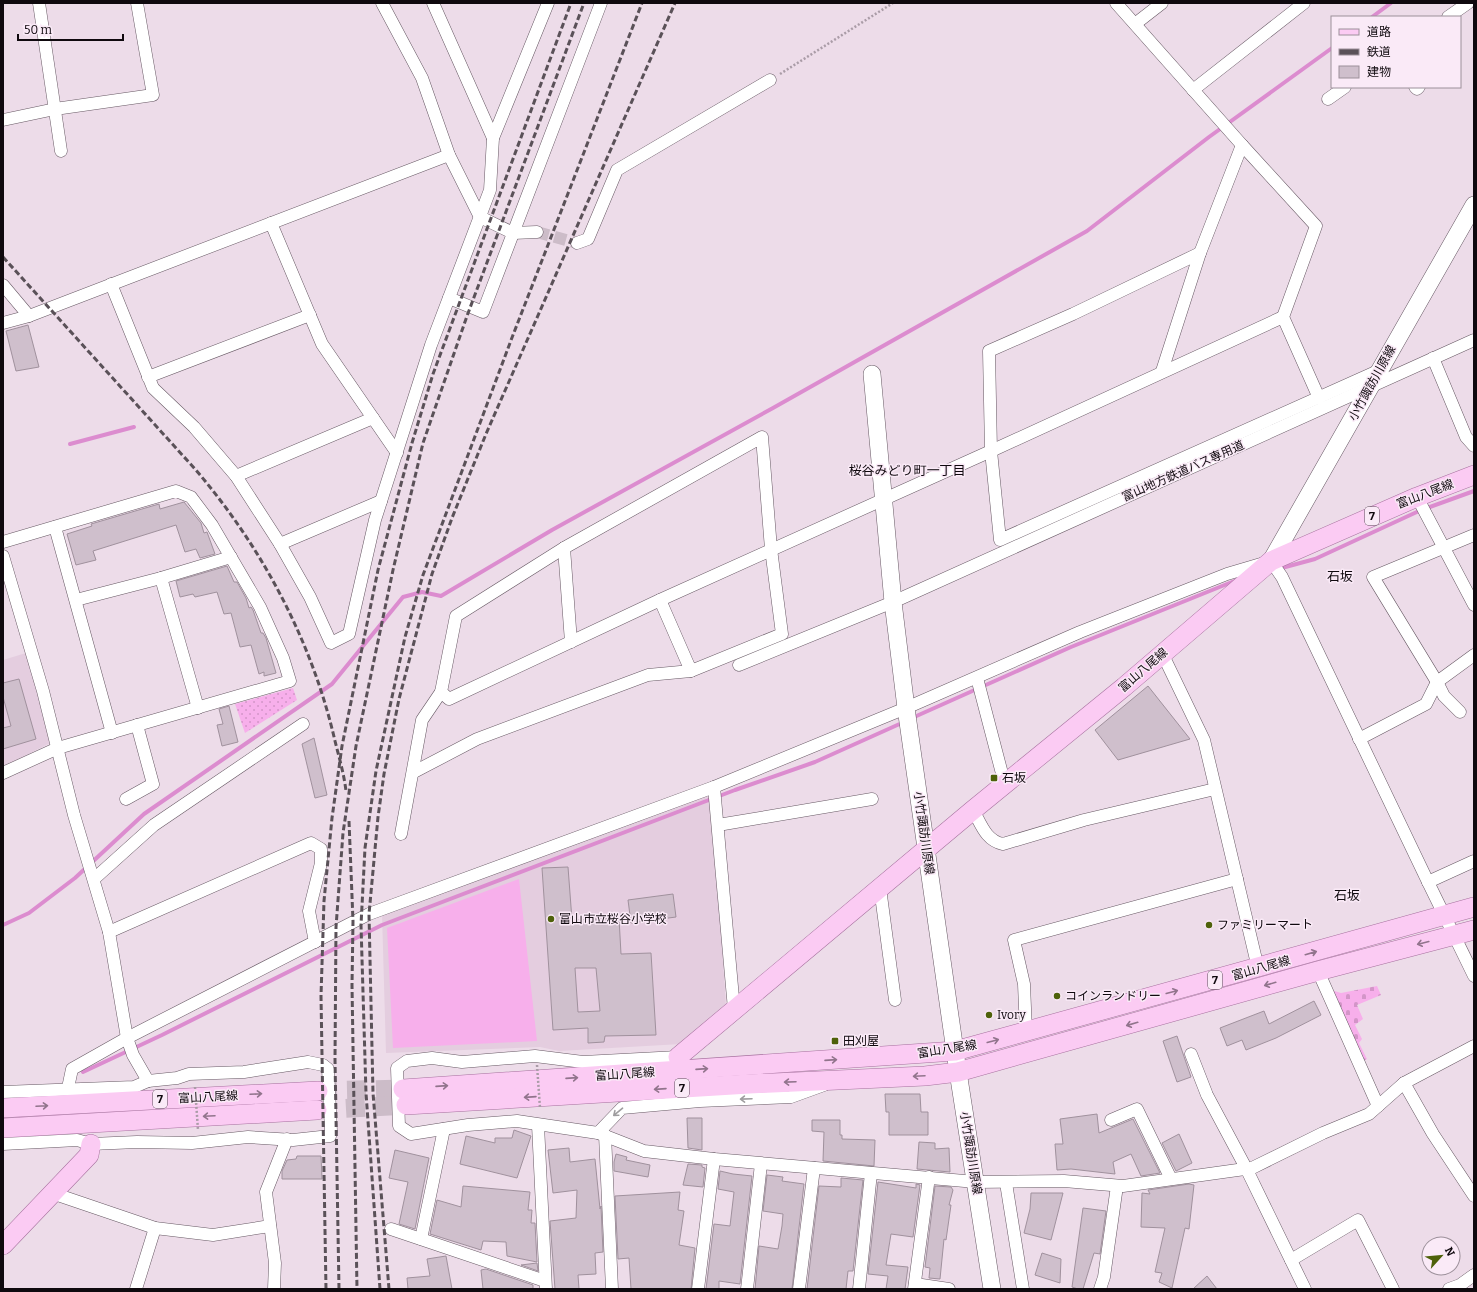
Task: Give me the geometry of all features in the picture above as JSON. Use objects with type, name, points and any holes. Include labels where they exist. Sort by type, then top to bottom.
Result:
[{"type":"main road","name":"小竹諏訪川原線","points":[[1271,561],[1474,205]]},
{"type":"main road","name":"小竹諏訪川原線","points":[[872,374],[892,602],[958,1072],[992,1289]]},
{"type":"main road","name":"富山八尾線","points":[[678,1057],[973,810],[1124,687],[1271,561],[1417,497],[1474,476]]},
{"type":"main road","name":"富山八尾線","points":[[1474,908],[955,1051],[404,1097],[838,1080],[924,1076],[958,1072],[1318,971],[1474,930]]},
{"type":"main road","name":"富山八尾線","points":[[3,1108],[318,1091]]},
{"type":"main road","name":"富山八尾線","points":[[3,1128],[318,1110]]},
{"type":"main road","points":[[3,1246],[89,1155],[91,1144]]},
{"type":"street","points":[[39,3],[61,151]]},
{"type":"street","points":[[3,120],[55,109],[153,95],[137,3]]},
{"type":"street","points":[[382,3],[422,78],[449,155],[480,217],[513,233],[537,232]]},
{"type":"street","points":[[432,3],[493,138]]},
{"type":"street","points":[[111,284],[152,388],[194,427],[236,476],[280,544],[310,597],[331,643],[349,634],[375,520],[381,501],[431,345],[490,190],[493,138],[548,3]]},
{"type":"street","points":[[449,298],[483,312],[601,3]]},
{"type":"street","points":[[1116,3],[1316,226],[1283,317],[1319,398]]},
{"type":"street","points":[[1135,24],[1162,3]]},
{"type":"street","points":[[1193,90],[1304,3]]},
{"type":"street","points":[[1449,16],[1468,3]]},
{"type":"street","points":[[577,243],[588,239],[617,170],[770,80]]},
{"type":"street","points":[[1328,99],[1344,88]]},
{"type":"street","points":[[1162,371],[1200,253],[1242,144]]},
{"type":"street","points":[[3,323],[29,316],[449,155]]},
{"type":"street","points":[[271,223],[322,344],[397,452]]},
{"type":"street","points":[[1200,253],[1073,314],[989,350],[991,451],[1000,540],[1319,398],[1375,378]]},
{"type":"street","points":[[3,285],[29,316]]},
{"type":"street","points":[[148,377],[310,315]]},
{"type":"street","points":[[440,692],[449,699],[771,549],[991,451],[1162,371],[1283,317]]},
{"type":"street","name":"富山地方鉄道バス専用道","points":[[739,665],[892,602],[1375,378],[1433,358],[1474,340]]},
{"type":"street","points":[[1433,358],[1466,437],[1474,446]]},
{"type":"street","points":[[236,476],[373,418]]},
{"type":"street","points":[[401,834],[414,772],[422,720],[440,692],[456,616],[564,548],[762,437],[771,549],[782,634],[691,671],[648,675],[477,739],[414,772]]},
{"type":"street","points":[[3,542],[176,491],[191,497],[212,525],[260,607],[282,658],[290,681],[58,748],[3,773]]},
{"type":"street","points":[[1417,497],[1474,605]]},
{"type":"street","points":[[280,544],[381,501]]},
{"type":"street","points":[[55,527],[112,733]]},
{"type":"street","points":[[1460,712],[1444,696],[1437,682],[1372,577],[1474,535]]},
{"type":"street","points":[[564,548],[571,642]]},
{"type":"street","points":[[3,556],[58,748],[74,815],[109,932],[128,1040],[133,1054],[148,1080]]},
{"type":"street","points":[[76,600],[161,578],[231,557]]},
{"type":"street","points":[[68,1088],[72,1069],[369,914],[714,786],[906,708],[1080,632],[1228,574],[1271,561],[1282,577],[1474,976]]},
{"type":"street","points":[[161,578],[198,708]]},
{"type":"street","points":[[660,600],[691,671]]},
{"type":"street","points":[[1162,653],[1204,740],[1258,968]]},
{"type":"street","points":[[1360,739],[1426,704],[1437,682],[1474,655]]},
{"type":"street","points":[[977,678],[1005,785]]},
{"type":"street","points":[[94,880],[154,826],[303,724]]},
{"type":"street","points":[[126,799],[153,784],[137,726]]},
{"type":"street","points":[[714,786],[734,1009]]},
{"type":"street","points":[[973,810],[987,836],[995,842],[1003,844],[1084,820],[1215,789]]},
{"type":"street","points":[[718,825],[872,799]]},
{"type":"street","points":[[109,932],[312,843],[321,849],[321,863],[309,911],[315,942]]},
{"type":"street","points":[[1428,882],[1474,861]]},
{"type":"street","points":[[1026,1032],[1024,984],[1014,940],[1237,879]]},
{"type":"street","points":[[880,888],[895,1000]]},
{"type":"street","points":[[1318,971],[1378,1106]]},
{"type":"street","points":[[678,1057],[582,1062],[535,1056],[462,1062],[432,1058],[407,1061],[397,1068],[399,1126],[411,1134],[468,1125],[517,1121],[601,1134],[644,1151],[714,1159],[976,1182],[1006,1183],[1064,1181],[1117,1186],[1252,1168],[1322,1133],[1369,1114],[1404,1083],[1474,1046]]},
{"type":"street","points":[[1192,1054],[1207,1095],[1246,1168],[1305,1289]]},
{"type":"street","points":[[3,1092],[68,1088],[134,1087],[148,1080],[177,1078],[189,1074],[244,1072],[308,1062],[323,1065],[328,1069],[330,1136],[287,1139],[248,1136],[192,1142],[91,1144],[77,1140],[3,1144]]},
{"type":"street","points":[[612,1289],[601,1134],[622,1108],[700,1101],[791,1097],[838,1080]]},
{"type":"street","points":[[1404,1083],[1433,1134],[1474,1196]]},
{"type":"street","points":[[1111,1120],[1138,1109],[1171,1179]]},
{"type":"street","points":[[391,1229],[421,1238],[545,1285],[538,1124]]},
{"type":"street","points":[[421,1238],[444,1129]]},
{"type":"street","points":[[274,1289],[275,1263],[266,1192],[287,1139]]},
{"type":"street","points":[[698,1289],[714,1159]]},
{"type":"street","points":[[747,1289],[761,1164]]},
{"type":"street","points":[[799,1289],[814,1168]]},
{"type":"street","points":[[859,1289],[871,1173]]},
{"type":"street","points":[[929,1177],[914,1286],[949,1289]]},
{"type":"street","points":[[1006,1183],[1023,1289]]},
{"type":"street","points":[[1100,1289],[1104,1277],[1117,1186]]},
{"type":"street","points":[[52,1193],[155,1228],[213,1235],[270,1226]]},
{"type":"street","points":[[1291,1260],[1358,1220],[1393,1289]]},
{"type":"street","points":[[136,1289],[155,1228]]},
{"type":"street","points":[[1449,1289],[1460,1285],[1474,1275]]},
{"type":"path","points":[[770,80],[893,3]]},
{"type":"path","points":[[537,1065],[540,1108]]},
{"type":"path","points":[[195,1087],[198,1130]]},
{"type":"shaded area","points":[[26,653],[52,742],[3,767],[3,660]]},
{"type":"shaded area","name":"富山市立桜谷小学校","points":[[705,794],[713,804],[726,1007],[681,1044],[559,1051],[540,1047],[386,1053],[382,914]]},
{"type":"green space","points":[[293,688],[297,700],[245,733],[235,704]]},
{"type":"green space","points":[[519,879],[537,1041],[393,1048],[387,928]]},
{"type":"green space","points":[[1377,986],[1381,995],[1357,1005],[1363,1019],[1355,1025],[1362,1039],[1359,1043],[1367,1059],[1359,1063],[1328,989],[1341,993]]},
{"type":"building","points":[[28,325],[39,367],[16,371],[6,331]]},
{"type":"building","points":[[184,502],[201,523],[204,533],[207,532],[215,554],[200,558],[196,549],[185,552],[176,525],[93,551],[96,560],[76,565],[67,534],[92,526],[91,524],[159,504],[160,509]]},
{"type":"building","points":[[227,566],[234,582],[237,582],[246,598],[249,608],[251,607],[253,610],[261,633],[263,633],[266,638],[276,673],[264,676],[264,672],[259,674],[251,645],[240,647],[231,613],[224,614],[217,592],[195,597],[193,594],[180,597],[176,581]]},
{"type":"building","points":[[19,679],[36,739],[3,749],[3,728],[11,726],[3,697],[3,683]]},
{"type":"building","points":[[1148,686],[1190,739],[1118,760],[1095,730]]},
{"type":"building","points":[[229,706],[238,742],[222,746],[217,725],[223,724],[219,709]]},
{"type":"building","points":[[314,738],[327,795],[315,798],[302,744]]},
{"type":"building","points":[[568,867],[572,920],[619,918],[621,954],[651,953],[656,1035],[605,1036],[604,1042],[588,1043],[588,1028],[553,1030],[542,868]],"holes":[[[575,968],[596,968],[600,1011],[578,1012]]]},
{"type":"building","points":[[673,894],[676,917],[631,923],[628,900]]},
{"type":"building","points":[[1314,1001],[1321,1015],[1276,1038],[1246,1050],[1242,1040],[1227,1046],[1220,1028],[1264,1011],[1269,1024]]},
{"type":"building","points":[[1177,1036],[1191,1077],[1177,1082],[1163,1041]]},
{"type":"building","points":[[885,1094],[920,1094],[921,1112],[928,1112],[928,1135],[889,1135],[889,1112],[886,1112]]},
{"type":"building","points":[[1097,1114],[1099,1133],[1133,1119],[1160,1173],[1141,1176],[1131,1154],[1113,1162],[1115,1174],[1071,1169],[1057,1170],[1055,1144],[1063,1144],[1060,1119]]},
{"type":"building","points":[[687,1118],[702,1118],[702,1150],[688,1148]]},
{"type":"building","points":[[812,1120],[840,1120],[840,1135],[842,1135],[842,1139],[875,1140],[874,1166],[823,1161],[824,1132],[812,1131]]},
{"type":"building","points":[[514,1130],[531,1136],[517,1178],[460,1164],[466,1136],[495,1143],[495,1138],[512,1138]]},
{"type":"building","points":[[1179,1134],[1192,1163],[1176,1171],[1162,1143]]},
{"type":"building","points":[[919,1142],[935,1143],[935,1149],[949,1148],[950,1172],[917,1169]]},
{"type":"building","points":[[569,1148],[570,1162],[595,1159],[600,1209],[601,1206],[603,1252],[595,1253],[596,1274],[578,1275],[579,1289],[555,1289],[550,1221],[576,1218],[577,1190],[553,1193],[548,1150]]},
{"type":"building","points":[[395,1150],[429,1158],[415,1229],[399,1224],[408,1182],[389,1178]]},
{"type":"building","points":[[616,1154],[627,1157],[626,1160],[650,1165],[648,1177],[614,1171]]},
{"type":"building","points":[[297,1156],[321,1156],[322,1179],[282,1179],[282,1171],[287,1160],[296,1159]]},
{"type":"building","points":[[688,1164],[702,1165],[702,1167],[705,1168],[703,1187],[683,1185]]},
{"type":"building","points":[[720,1171],[752,1176],[740,1284],[719,1281],[719,1289],[706,1289],[714,1224],[730,1226],[734,1192],[718,1189]]},
{"type":"building","points":[[767,1175],[783,1177],[782,1181],[804,1184],[792,1289],[755,1289],[759,1246],[778,1249],[782,1226],[783,1214],[763,1211]]},
{"type":"building","points":[[841,1178],[863,1180],[853,1271],[848,1271],[846,1289],[807,1289],[819,1186],[841,1187]]},
{"type":"building","points":[[878,1182],[916,1188],[916,1184],[920,1185],[913,1237],[891,1234],[886,1265],[908,1267],[905,1289],[886,1289],[888,1276],[868,1274]]},
{"type":"building","points":[[1189,1184],[1194,1185],[1189,1229],[1185,1228],[1172,1288],[1159,1282],[1162,1273],[1155,1272],[1165,1228],[1141,1227],[1142,1193],[1150,1194],[1148,1190]]},
{"type":"building","points":[[463,1186],[530,1192],[528,1210],[532,1210],[531,1223],[535,1223],[537,1262],[507,1256],[506,1242],[483,1241],[481,1250],[430,1234],[437,1200],[461,1207]]},
{"type":"building","points":[[935,1186],[951,1187],[953,1190],[949,1205],[951,1205],[946,1240],[944,1239],[940,1279],[929,1278],[930,1268],[925,1267]]},
{"type":"building","points":[[680,1192],[678,1210],[684,1211],[679,1245],[695,1248],[691,1289],[631,1289],[629,1258],[618,1259],[615,1196]]},
{"type":"building","points":[[1031,1193],[1063,1193],[1051,1240],[1024,1233],[1030,1209]]},
{"type":"building","points":[[1083,1208],[1106,1211],[1100,1254],[1094,1253],[1083,1289],[1078,1289],[1072,1287]]},
{"type":"building","points":[[1042,1253],[1061,1259],[1060,1283],[1035,1275]]},
{"type":"building","points":[[446,1256],[452,1289],[408,1289],[407,1278],[430,1276],[427,1259]]},
{"type":"building","points":[[537,1263],[538,1271],[521,1265]]},
{"type":"building","points":[[486,1269],[533,1285],[533,1289],[483,1289],[481,1270]]},
{"type":"building","points":[[1207,1276],[1217,1289],[1193,1289]]},
{"type":"waterway","points":[[1373,16],[1391,3]]},
{"type":"waterway","points":[[3,925],[29,913],[75,878],[144,814],[332,684],[403,597],[422,592],[441,596],[552,530],[773,408],[1087,231],[1209,137],[1331,49]]},
{"type":"waterway","points":[[70,444],[134,427]]},
{"type":"waterway","points":[[1278,569],[1315,559],[1419,511],[1474,491]]},
{"type":"waterway","points":[[912,718],[1071,647],[1237,580]]},
{"type":"waterway","points":[[83,1072],[162,1035],[382,925],[735,790],[815,762],[904,722]]},
{"type":"tunnel","points":[[537,232],[577,243]]},
{"type":"tunnel","points":[[318,1091],[403,1089]]},
{"type":"tunnel","points":[[317,1110],[406,1105]]},
{"type":"railway","points":[[326,1289],[321,996],[324,901],[332,818],[342,746],[378,570],[412,443],[433,374],[571,3]]},
{"type":"railway","points":[[339,1289],[335,1059],[336,927],[343,833],[356,746],[393,570],[423,443],[467,316],[584,3]]},
{"type":"railway","points":[[380,1289],[366,1093],[361,925],[365,848],[376,771],[405,637],[423,575],[513,335],[642,3]]},
{"type":"railway","points":[[389,1289],[373,1093],[369,914],[378,817],[384,774],[399,699],[432,574],[452,518],[486,434],[675,3]]},
{"type":"railway","points":[[3,257],[195,469],[242,530],[282,597],[313,667],[325,704],[346,791]]},
{"type":"railway","points":[[349,821],[353,921],[352,985],[357,1289]]},
{"type":"place","name":"石坂","points":[[994,778]]},
{"type":"place","name":"富山市立桜谷小学校","points":[[551,919]]},
{"type":"place","name":"ファミリーマート","points":[[1209,925]]},
{"type":"place","name":"コインランドリー","points":[[1057,996]]},
{"type":"place","name":"Ivory","points":[[989,1015]]},
{"type":"place","name":"田刈屋","points":[[835,1041]]},
{"type":"district","name":"桜谷みどり町一丁目","points":[[907,470]]},
{"type":"district","name":"石坂","points":[[1340,576]]},
{"type":"district","name":"石坂","points":[[1347,895]]}]
